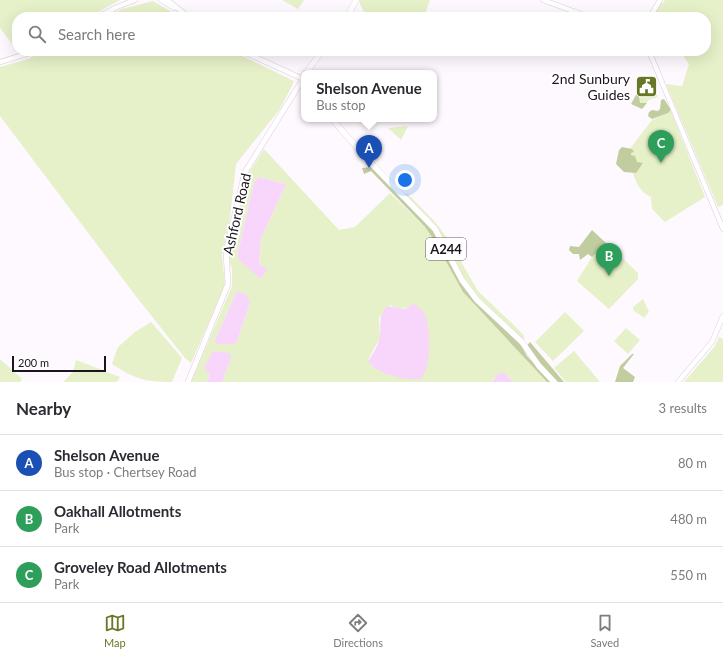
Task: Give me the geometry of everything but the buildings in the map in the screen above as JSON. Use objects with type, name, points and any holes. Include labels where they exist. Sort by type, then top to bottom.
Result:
[{"type":"main road","points":[[350,12],[356,0]]},
{"type":"main road","points":[[308,70],[318,56]]},
{"type":"main road","name":"Ashford Road","points":[[188,382],[228,284],[226,252],[245,172],[301,83]]},
{"type":"main road","name":"A244","points":[[335,122],[368,160],[435,229],[442,239],[462,280],[477,300],[522,342],[539,366],[554,382]]},
{"type":"street","points":[[107,12],[117,6],[134,0]]},
{"type":"street","points":[[161,0],[181,12]]},
{"type":"street","points":[[167,0],[181,12]]},
{"type":"street","points":[[543,0],[575,12]]},
{"type":"street","points":[[653,12],[660,0]]},
{"type":"street","points":[[0,62],[20,56]]},
{"type":"street","points":[[253,56],[301,77]]},
{"type":"street","points":[[651,56],[723,229]]},
{"type":"street","points":[[678,382],[712,342],[723,316]]},
{"type":"green space","points":[[0,0],[120,0],[98,12],[12,12],[12,44],[0,28]]},
{"type":"green space","points":[[282,0],[304,0],[298,9]]},
{"type":"green space","points":[[359,0],[430,0],[426,12],[364,12]]},
{"type":"green space","points":[[665,0],[723,0],[723,205],[718,207],[666,84],[682,86],[689,64],[683,56],[711,56],[711,12],[656,12],[661,2],[663,3]]},
{"type":"green space","points":[[153,1],[172,12],[116,12],[122,9]]},
{"type":"green space","points":[[34,56],[242,56],[294,81],[280,109],[236,164],[229,225],[222,255],[225,285],[191,363],[185,358],[135,295],[0,116],[0,67]]},
{"type":"green space","points":[[654,88],[658,97],[649,100],[645,104],[640,103],[640,93]]},
{"type":"green space","points":[[637,93],[639,94],[640,103],[647,103],[642,109],[631,104]]},
{"type":"green space","points":[[664,99],[671,110],[668,113],[652,119],[648,116],[649,112],[652,110],[658,111],[660,109],[661,100]]},
{"type":"green space","points":[[671,111],[705,197],[665,222],[652,209],[651,197],[640,189],[634,177],[629,150],[652,120]]},
{"type":"green space","points":[[408,126],[401,140],[388,128]]},
{"type":"green space","points":[[622,147],[632,149],[634,152],[631,153],[631,155],[635,156],[637,162],[643,163],[636,173],[624,172],[616,164],[619,150]]},
{"type":"green space","points":[[264,149],[339,230],[355,227],[390,193],[425,227],[434,240],[463,292],[547,382],[514,382],[508,376],[494,378],[492,382],[222,382],[231,358],[210,375],[207,382],[191,382],[232,286],[232,270],[229,258],[230,245],[248,174]],"holes":[[[259,177],[286,184],[261,239],[259,264],[237,256],[254,182]],[[237,291],[250,303],[236,344],[215,340]],[[390,305],[400,308],[410,306],[392,376],[370,363],[368,360],[380,338],[379,318]]]},
{"type":"green space","points":[[373,167],[437,235],[463,283],[521,345],[527,356],[551,382],[547,382],[463,292],[434,240],[425,227],[371,171],[364,174],[362,168]]},
{"type":"green space","points":[[404,193],[408,194],[435,222],[448,239],[478,291],[519,330],[524,336],[524,341],[486,309],[402,195]]},
{"type":"green space","points":[[592,230],[606,243],[592,257],[588,254],[580,260],[579,254],[573,254],[569,250],[570,246],[579,247]]},
{"type":"green space","points":[[606,243],[638,273],[638,279],[609,309],[577,281],[592,257]]},
{"type":"green space","points":[[643,299],[649,312],[644,318],[633,310],[633,307]]},
{"type":"green space","points":[[565,312],[584,331],[553,361],[535,342]]},
{"type":"green space","points":[[151,322],[182,358],[172,382],[140,379],[112,364],[118,347],[135,332]]},
{"type":"green space","points":[[626,328],[640,340],[628,354],[614,341]]},
{"type":"green space","points":[[719,337],[723,339],[723,382],[684,382],[715,346]]},
{"type":"green space","points":[[530,342],[564,382],[558,382],[525,348]]},
{"type":"green space","points":[[574,351],[600,382],[566,382],[554,368]]},
{"type":"green space","points":[[632,354],[634,354],[623,368],[635,377],[633,382],[615,382],[620,366]]},
{"type":"green space","points":[[0,359],[21,378],[22,380],[20,382],[0,382]]},
{"type":"green space","points":[[76,360],[120,377],[117,382],[63,382],[73,372]]},
{"type":"shaded area","points":[[259,177],[286,184],[261,239],[259,264],[267,270],[261,279],[240,261],[237,256],[254,182]]},
{"type":"shaded area","points":[[237,291],[247,295],[250,303],[236,344],[216,344],[215,340]]},
{"type":"shaded area","points":[[414,303],[424,313],[429,332],[427,367],[421,379],[416,380],[401,378],[384,373],[368,361],[378,343],[381,319],[387,306],[405,309]]},
{"type":"shaded area","points":[[213,351],[230,353],[231,358],[222,382],[207,382],[210,375],[204,368]]},
{"type":"shaded area","points":[[503,372],[514,382],[492,382],[498,374]]},
{"type":"place","name":"2nd Sunbury Guides","points":[[646,87]]},
{"type":"place","name":"Groveley Road Allotments","points":[[661,163]]},
{"type":"place","name":"Shelson Avenue","points":[[369,168]]},
{"type":"place","name":"Oakhall Allotments","points":[[609,276]]}]
